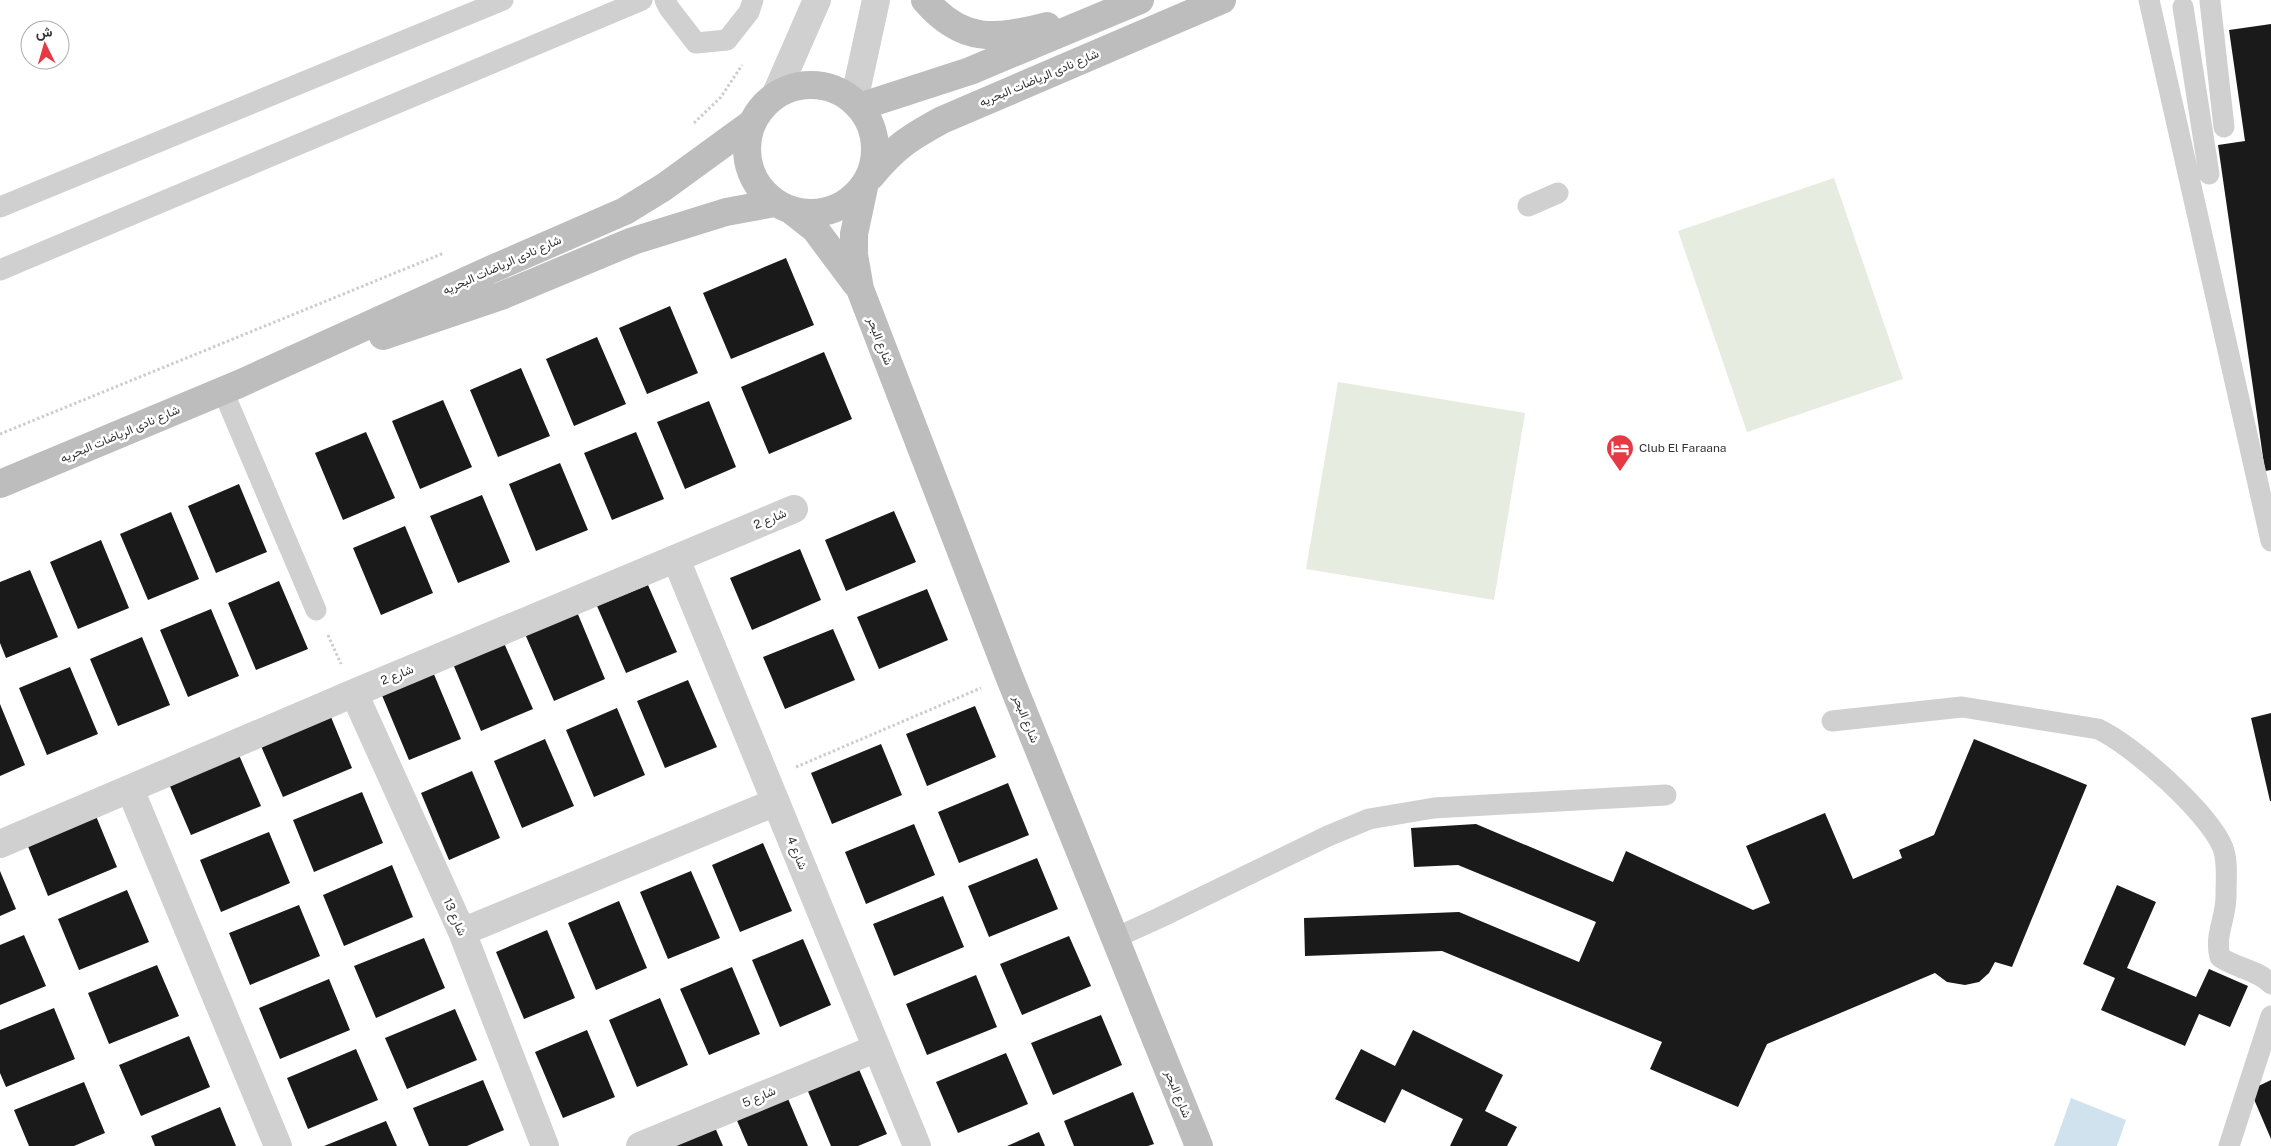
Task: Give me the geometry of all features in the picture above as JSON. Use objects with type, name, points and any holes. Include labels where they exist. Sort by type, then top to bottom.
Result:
[{"type":"main road","points":[[925,0],[940,17],[963,31],[991,36],[1026,32],[1128,5]]},
{"type":"main road","name":"شارع نادى الرياضات البحريه","points":[[867,182],[892,151],[912,136],[942,120],[1222,0]]},
{"type":"main road","points":[[857,104],[970,70],[1128,5]]},
{"type":"main road","points":[[824,86],[840,92],[857,104],[870,122],[875,140],[875,159],[867,182],[853,198],[840,207],[824,213],[808,214],[783,207],[762,191],[749,167],[747,140],[752,123],[762,108],[775,96],[799,87],[824,86]]},
{"type":"main road","name":"شارع نادى الرياضات البحريه","points":[[0,484],[231,388],[492,269],[625,211],[664,187],[752,123]]},
{"type":"main road","name":"شارع البحر","points":[[867,182],[854,234],[854,255],[860,289],[1009,676],[1199,1146]]},
{"type":"main road","name":"شارع نادى الرياضات البحريه","points":[[231,388],[501,296],[667,230],[726,212],[783,207]]},
{"type":"main road","name":"شارع البحر","points":[[783,207],[815,229],[860,289]]},
{"type":"street","points":[[775,96],[817,0]]},
{"type":"street","points":[[857,104],[876,0]]},
{"type":"street","name":"شارع 2","points":[[0,844],[354,693],[794,509]]},
{"type":"street","name":"شارع 4","points":[[676,559],[917,1146]]},
{"type":"street","name":"شارع 13","points":[[354,693],[462,932],[545,1146]]},
{"type":"street","points":[[130,789],[278,1146]]},
{"type":"street","points":[[462,932],[771,791]]},
{"type":"street","name":"شارع 5","points":[[640,1146],[877,1048]]},
{"type":"lane","points":[[0,207],[503,0]]},
{"type":"lane","points":[[0,270],[642,0]]},
{"type":"lane","points":[[665,0],[668,8],[696,43],[727,40],[749,12],[753,0]]},
{"type":"lane","points":[[2224,127],[2213,1],[2183,7],[2151,7],[2271,541]]},
{"type":"lane","points":[[2183,7],[2209,174]]},
{"type":"lane","points":[[1528,206],[1558,193]]},
{"type":"lane","points":[[231,388],[316,610]]},
{"type":"lane","points":[[1832,721],[1962,707],[2098,729],[2110,735],[2172,786],[2214,830],[2224,850],[2225,868],[2226,900],[2217,948],[2220,957],[2227,962],[2266,978],[2271,984]]},
{"type":"lane","points":[[1115,938],[1328,836],[1369,819],[1434,808],[1666,795]]},
{"type":"lane","points":[[2230,1146],[2271,1016]]},
{"type":"path","points":[[687,130],[721,97],[743,65]]},
{"type":"path","points":[[0,434],[452,250]]},
{"type":"path","points":[[316,610],[354,693]]},
{"type":"path","points":[[771,791],[1009,676]]},
{"type":"shaded area","points":[[1834,178],[1903,379],[1747,432],[1678,231]]},
{"type":"shaded area","points":[[1338,382],[1525,413],[1494,600],[1306,569]]},
{"type":"water","points":[[2071,1098],[2126,1120],[2117,1146],[2054,1146]]},
{"type":"building","points":[[2271,24],[2271,470],[2265,471],[2218,145],[2245,141],[2229,30]]},
{"type":"building","points":[[786,258],[814,325],[731,359],[703,293]]},
{"type":"building","points":[[670,306],[698,373],[647,394],[619,328]]},
{"type":"building","points":[[597,337],[626,404],[574,426],[546,359]]},
{"type":"building","points":[[824,352],[852,419],[769,454],[741,387]]},
{"type":"building","points":[[521,368],[550,436],[498,457],[470,390]]},
{"type":"building","points":[[443,400],[472,467],[420,489],[392,421]]},
{"type":"building","points":[[709,401],[736,467],[685,489],[657,422]]},
{"type":"building","points":[[366,432],[395,498],[343,520],[315,453]]},
{"type":"building","points":[[636,432],[664,499],[612,520],[584,453]]},
{"type":"building","points":[[560,463],[588,530],[536,551],[509,484]]},
{"type":"building","points":[[239,484],[267,552],[216,573],[188,506]]},
{"type":"building","points":[[482,495],[510,562],[458,583],[430,516]]},
{"type":"building","points":[[894,511],[916,562],[846,591],[825,540]]},
{"type":"building","points":[[171,512],[199,579],[148,600],[120,534]]},
{"type":"building","points":[[405,526],[433,593],[381,615],[353,548]]},
{"type":"building","points":[[101,540],[129,608],[78,629],[50,562]]},
{"type":"building","points":[[800,549],[821,600],[752,630],[730,578]]},
{"type":"building","points":[[30,570],[58,637],[6,658],[0,643],[0,582]]},
{"type":"building","points":[[279,581],[308,649],[256,670],[228,603]]},
{"type":"building","points":[[648,585],[677,652],[626,673],[597,606]]},
{"type":"building","points":[[927,589],[948,640],[879,669],[857,617]]},
{"type":"building","points":[[211,609],[239,676],[188,697],[160,630]]},
{"type":"building","points":[[577,612],[605,679],[554,701],[525,634]]},
{"type":"building","points":[[833,629],[855,680],[785,709],[763,657]]},
{"type":"building","points":[[142,637],[170,705],[118,726],[90,659]]},
{"type":"building","points":[[504,643],[533,709],[481,731],[453,664]]},
{"type":"building","points":[[70,667],[98,734],[47,755],[19,688]]},
{"type":"building","points":[[433,672],[461,739],[409,760],[381,693]]},
{"type":"building","points":[[688,680],[717,747],[665,768],[637,701]]},
{"type":"building","points":[[0,704],[25,765],[0,776]]},
{"type":"building","points":[[975,706],[996,757],[927,786],[906,734]]},
{"type":"building","points":[[617,708],[645,775],[594,797],[566,730]]},
{"type":"building","points":[[2271,713],[2271,801],[2270,801],[2251,718]]},
{"type":"building","points":[[331,717],[352,768],[283,797],[261,746]]},
{"type":"building","points":[[545,739],[574,806],[522,828],[494,761]]},
{"type":"building","points":[[1974,739],[2087,785],[2012,967],[1995,962],[1989,973],[1979,982],[1965,985],[1947,982],[1935,973],[1767,1044],[1738,1107],[1650,1069],[1662,1042],[1442,951],[1305,956],[1304,918],[1459,912],[1579,962],[1596,922],[1458,865],[1414,867],[1411,828],[1476,824],[1613,882],[1626,851],[1753,910],[1770,903],[1746,846],[1825,813],[1853,879],[1902,858],[1899,850],[1934,835]]},
{"type":"building","points":[[881,744],[902,795],[832,824],[811,773]]},
{"type":"building","points":[[239,755],[261,806],[191,835],[169,784]]},
{"type":"building","points":[[472,771],[500,838],[449,860],[421,793]]},
{"type":"building","points":[[1008,783],[1029,835],[959,863],[938,812]]},
{"type":"building","points":[[362,792],[383,843],[314,872],[293,820]]},
{"type":"building","points":[[96,816],[117,867],[48,896],[27,844]]},
{"type":"building","points":[[914,824],[935,875],[866,904],[845,852]]},
{"type":"building","points":[[269,832],[290,883],[221,912],[200,860]]},
{"type":"building","points":[[763,843],[792,911],[740,932],[712,865]]},
{"type":"building","points":[[1037,858],[1058,909],[989,937],[968,886]]},
{"type":"building","points":[[392,865],[413,917],[344,946],[323,895]]},
{"type":"building","points":[[0,871],[16,909],[0,916]]},
{"type":"building","points":[[691,871],[720,938],[668,959],[640,892]]},
{"type":"building","points":[[2117,885],[2156,902],[2127,968],[2196,997],[2209,969],[2248,986],[2230,1027],[2199,1014],[2185,1046],[2101,1010],[2115,978],[2083,964]]},
{"type":"building","points":[[127,890],[149,942],[79,970],[58,919]]},
{"type":"building","points":[[943,896],[964,947],[894,976],[873,924]]},
{"type":"building","points":[[619,901],[647,968],[596,990],[568,923]]},
{"type":"building","points":[[299,905],[320,956],[250,985],[229,933]]},
{"type":"building","points":[[547,930],[575,998],[524,1019],[496,952]]},
{"type":"building","points":[[24,935],[46,986],[0,1005],[0,945]]},
{"type":"building","points":[[1069,936],[1091,986],[1022,1015],[1000,964]]},
{"type":"building","points":[[424,938],[445,988],[376,1018],[354,966]]},
{"type":"building","points":[[803,939],[831,1005],[780,1027],[752,960]]},
{"type":"building","points":[[157,965],[179,1016],[109,1044],[88,993]]},
{"type":"building","points":[[732,967],[760,1034],[709,1055],[680,989]]},
{"type":"building","points":[[976,975],[997,1027],[927,1055],[906,1004]]},
{"type":"building","points":[[329,979],[350,1030],[280,1059],[259,1008]]},
{"type":"building","points":[[660,998],[688,1065],[637,1087],[609,1020]]},
{"type":"building","points":[[54,1008],[75,1059],[6,1087],[0,1073],[0,1030]]},
{"type":"building","points":[[455,1009],[477,1060],[407,1089],[385,1038]]},
{"type":"building","points":[[1101,1015],[1122,1065],[1053,1095],[1031,1043]]},
{"type":"building","points":[[587,1030],[615,1097],[563,1118],[535,1052]]},
{"type":"building","points":[[1413,1030],[1503,1075],[1485,1111],[1517,1127],[1507,1146],[1450,1146],[1463,1119],[1402,1089],[1385,1123],[1335,1099],[1361,1049],[1395,1066]]},
{"type":"building","points":[[189,1036],[210,1087],[141,1116],[119,1065]]},
{"type":"building","points":[[356,1049],[378,1100],[308,1129],[287,1078]]},
{"type":"building","points":[[1006,1053],[1028,1104],[958,1133],[936,1082]]},
{"type":"building","points":[[858,1067],[887,1134],[858,1146],[831,1146],[807,1089]]},
{"type":"building","points":[[483,1080],[504,1130],[467,1146],[429,1146],[413,1108]]},
{"type":"building","points":[[2271,1080],[2271,1139],[2250,1090]]},
{"type":"building","points":[[84,1082],[105,1133],[74,1146],[29,1146],[14,1110]]},
{"type":"building","points":[[1133,1092],[1154,1144],[1148,1146],[1074,1146],[1064,1121]]},
{"type":"building","points":[[786,1094],[808,1146],[748,1146],[735,1116]]},
{"type":"building","points":[[220,1107],[236,1146],[155,1146],[151,1136]]},
{"type":"building","points":[[386,1121],[397,1146],[324,1146]]},
{"type":"building","points":[[714,1125],[723,1146],[664,1146]]},
{"type":"building","points":[[1039,1132],[1045,1146],[1007,1146]]},
{"type":"place","name":"Club El Faraana","points":[[1620,472]]}]
